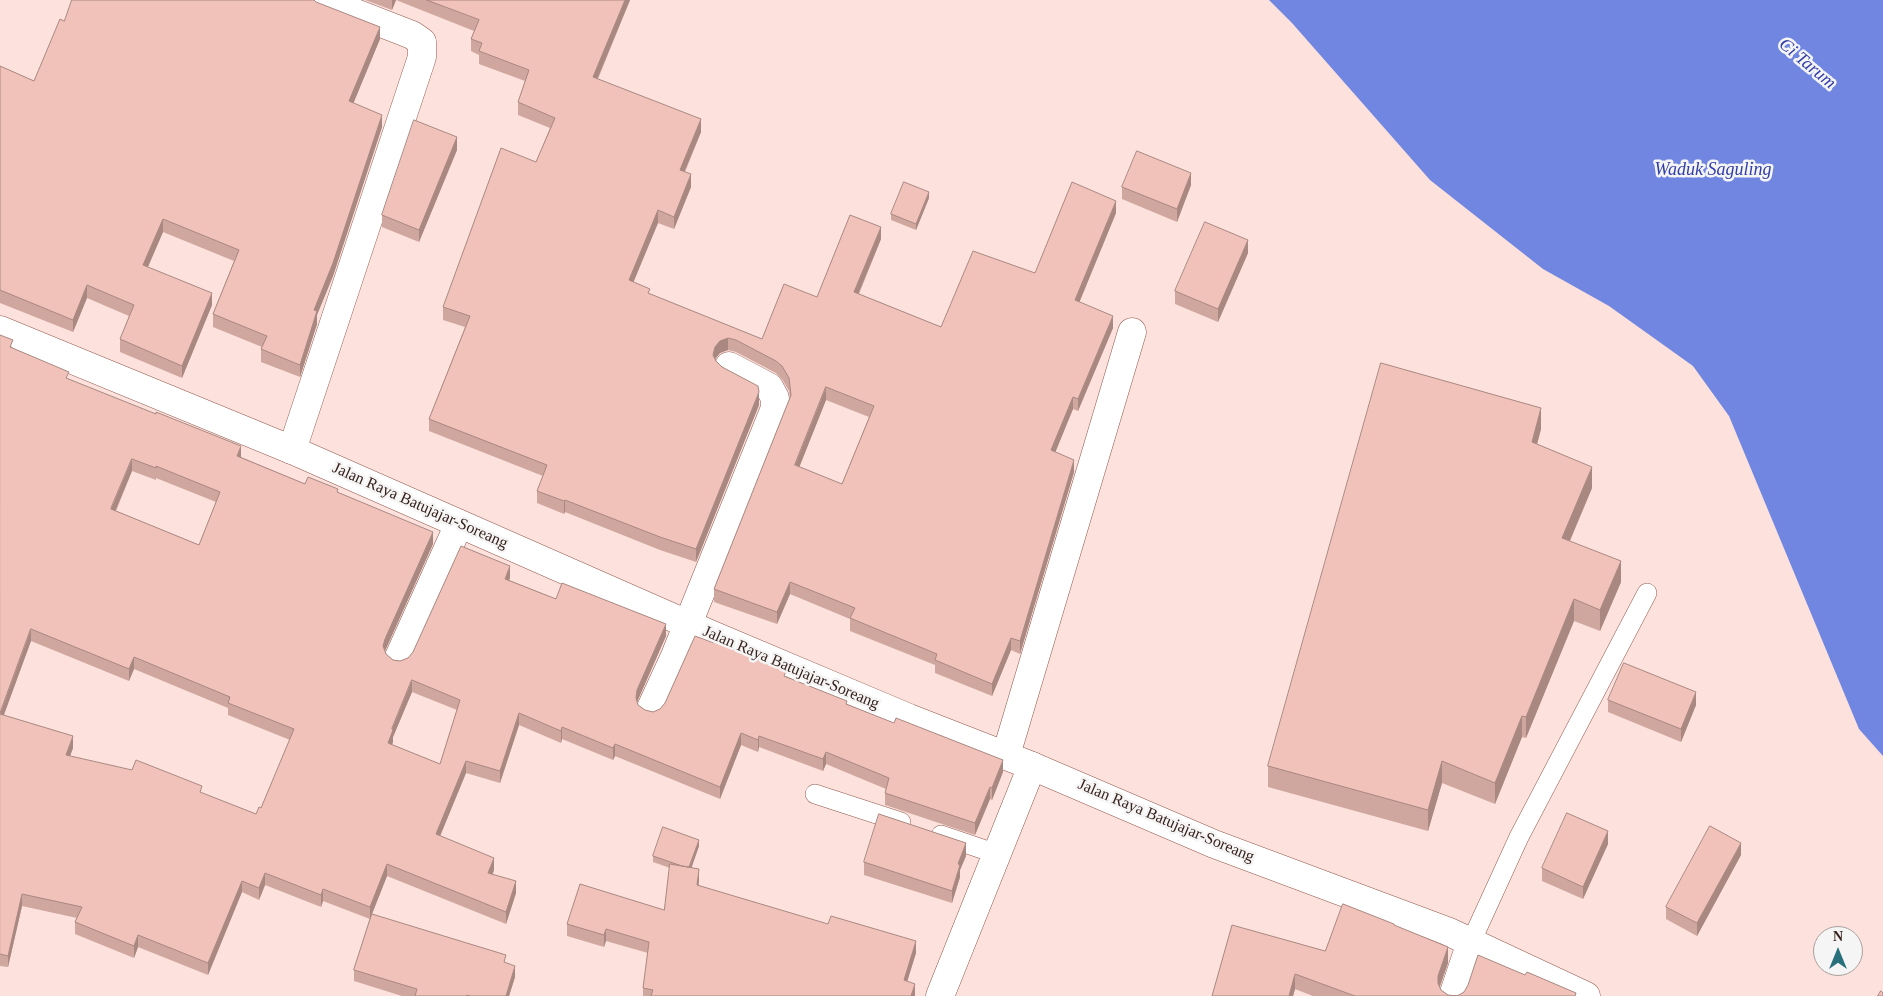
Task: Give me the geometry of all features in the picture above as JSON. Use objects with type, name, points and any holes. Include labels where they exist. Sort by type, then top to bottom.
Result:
[{"type":"main road","points":[[292,450],[422,57],[422,42],[412,35],[322,0]]},
{"type":"main road","name":"Jalan Raya Batujajar-Soreang","points":[[0,330],[292,450],[687,624],[909,718],[1006,755],[1214,844],[1447,931],[1585,996]]},
{"type":"main road","points":[[1006,755],[1132,332]]},
{"type":"main road","points":[[651,708],[775,408],[775,398],[769,387],[729,366]]},
{"type":"main road","points":[[399,657],[459,524]]},
{"type":"main road","points":[[940,996],[1032,766]]},
{"type":"main road","points":[[1453,996],[1471,942]]},
{"type":"lane","points":[[1471,942],[1519,837],[1647,593]]},
{"type":"lane","points":[[815,794],[997,854]]},
{"type":"water","name":"Waduk Saguling","points":[[1269,0],[1883,0],[1883,756],[1859,729],[1729,416],[1693,366],[1609,306],[1543,269],[1430,180],[1292,23]]},
{"type":"building","points":[[72,0],[314,0],[380,27],[349,101],[382,115],[333,263],[314,310],[317,311],[300,365],[261,349],[267,336],[213,314],[239,250],[163,219],[143,265],[212,293],[182,366],[120,339],[134,305],[87,285],[73,320],[0,290],[0,66],[34,81],[60,19],[64,21]]},
{"type":"building","points":[[427,0],[625,0],[593,77],[701,119],[680,170],[691,174],[674,217],[658,210],[629,280],[650,289],[648,293],[762,339],[784,284],[817,297],[850,215],[881,227],[854,292],[941,327],[973,251],[1035,273],[1072,182],[1116,201],[1075,300],[1113,316],[1078,399],[1073,397],[1051,450],[1074,460],[1020,641],[1011,638],[992,684],[935,660],[937,654],[850,618],[855,608],[790,582],[777,612],[714,589],[791,395],[789,378],[782,366],[736,340],[728,338],[720,341],[715,347],[713,355],[722,367],[758,386],[759,392],[696,549],[537,491],[547,465],[429,419],[470,316],[443,307],[501,148],[536,162],[555,118],[518,102],[529,70],[479,51],[482,43],[471,39],[479,20]],"holes":[[[826,387],[874,406],[842,484],[795,465]]]},
{"type":"building","points":[[414,120],[457,137],[419,230],[382,215]]},
{"type":"building","points":[[1137,151],[1191,173],[1177,209],[1122,187]]},
{"type":"building","points":[[904,182],[929,192],[916,224],[891,214]]},
{"type":"building","points":[[1205,222],[1248,240],[1218,309],[1175,291]]},
{"type":"building","points":[[0,335],[13,340],[10,347],[69,372],[66,378],[241,446],[237,456],[305,484],[308,477],[338,489],[337,492],[433,532],[385,639],[383,646],[386,654],[393,660],[400,661],[408,658],[413,652],[461,546],[510,566],[505,579],[556,599],[562,583],[666,624],[637,690],[636,698],[638,705],[645,710],[653,712],[660,709],[665,703],[695,636],[714,643],[715,641],[786,671],[784,676],[847,701],[846,704],[894,723],[896,718],[1003,760],[992,788],[990,787],[975,823],[885,793],[889,778],[826,752],[823,759],[759,736],[758,740],[741,733],[720,787],[615,744],[613,748],[562,727],[561,731],[519,713],[500,771],[466,761],[436,834],[494,858],[488,873],[516,881],[506,912],[387,864],[370,907],[323,889],[321,895],[265,873],[259,888],[242,881],[208,963],[138,935],[134,946],[75,922],[82,907],[22,894],[8,956],[0,954]],"holes":[[[132,459],[156,468],[156,466],[220,492],[199,545],[111,509]],[[31,629],[129,669],[134,657],[230,697],[228,703],[294,729],[261,808],[259,807],[256,814],[200,792],[202,786],[136,760],[132,770],[66,755],[73,736],[0,714]],[[412,680],[460,700],[440,764],[388,743]]]},
{"type":"building","points":[[1381,363],[1541,408],[1532,442],[1592,467],[1562,538],[1621,561],[1600,610],[1574,599],[1526,717],[1522,716],[1495,783],[1442,761],[1428,810],[1268,766]]},
{"type":"building","points":[[1624,663],[1696,692],[1681,729],[1608,700]]},
{"type":"building","points":[[1567,813],[1608,831],[1583,887],[1542,868]]},
{"type":"building","points":[[879,814],[966,843],[958,864],[960,865],[952,891],[864,862]]},
{"type":"building","points":[[1710,826],[1741,843],[1697,923],[1666,907]]},
{"type":"building","points":[[663,827],[699,840],[689,867],[653,856]]},
{"type":"building","points":[[670,864],[699,869],[697,885],[828,924],[831,916],[916,941],[904,980],[915,984],[911,996],[651,996],[653,990],[643,988],[649,942],[606,929],[604,935],[567,924],[580,884],[664,910]]},
{"type":"building","points":[[1343,904],[1448,947],[1438,976],[1438,983],[1441,990],[1448,995],[1457,996],[1355,996],[1295,974],[1289,996],[1212,996],[1232,925],[1325,951]]},
{"type":"building","points":[[372,914],[506,955],[504,962],[515,966],[506,996],[415,996],[417,989],[354,970]]},
{"type":"building","points":[[1478,955],[1525,975],[1527,972],[1576,993],[1575,996],[1457,996],[1464,992],[1468,985]]},
{"type":"water label","name":"Ci Tarum","points":[[1807,64]]}]
